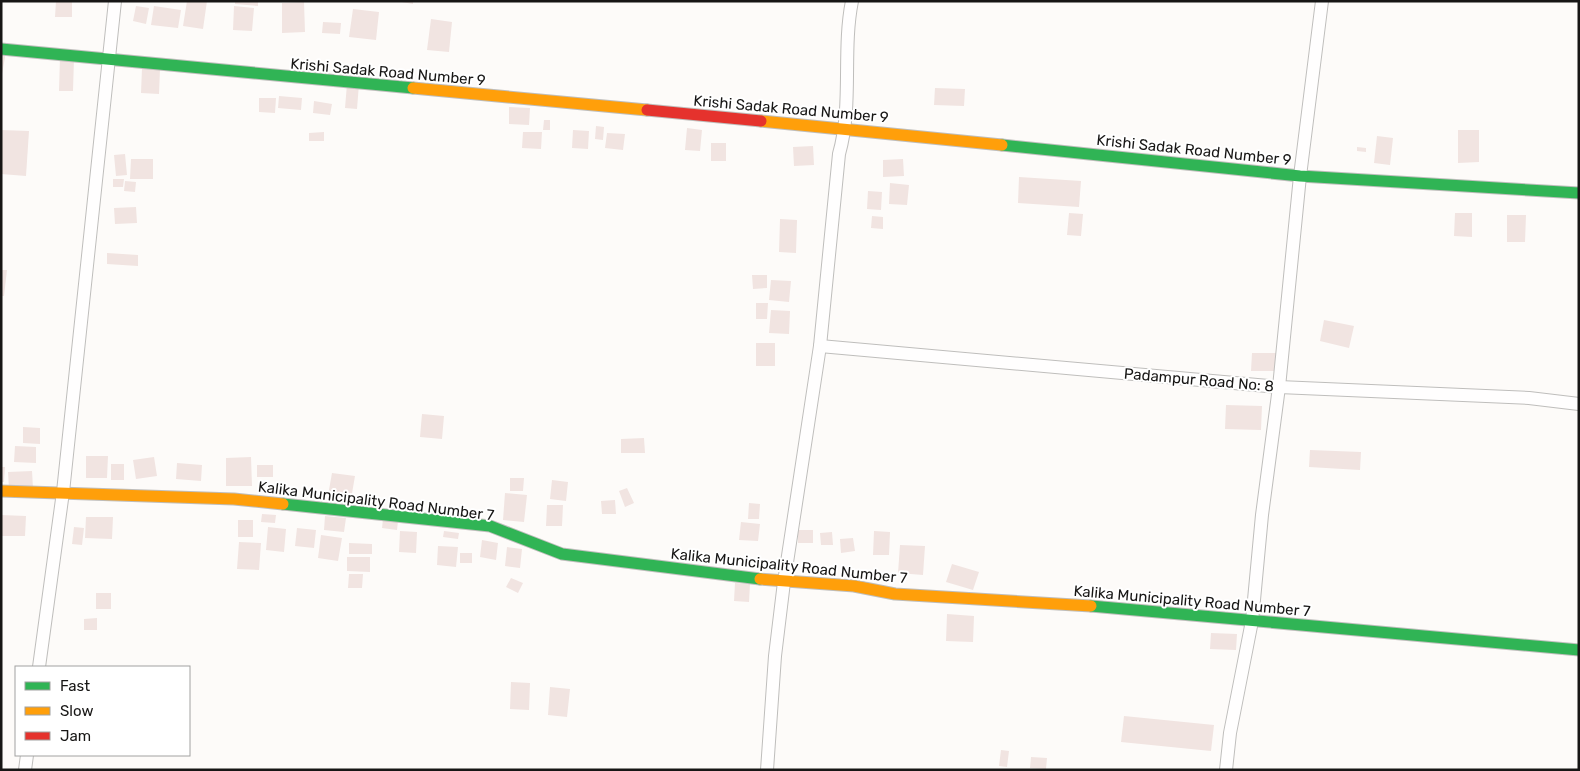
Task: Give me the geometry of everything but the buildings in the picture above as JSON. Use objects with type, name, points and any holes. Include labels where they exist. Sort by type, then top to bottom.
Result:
[{"type":"street","points":[[39,666],[63,492],[115,1]]},
{"type":"street","points":[[767,770],[784,582],[820,346],[839,154],[845,129],[848,23],[852,1]]},
{"type":"street","points":[[1226,770],[1230,733],[1252,621],[1263,506],[1279,387],[1300,176],[1322,1]]},
{"type":"street","name":"Krishi Sadak Road Number 9","points":[[1,49],[109,61],[845,129],[1300,176],[1579,193]]},
{"type":"street","name":"Padampur Road No: 8","points":[[820,346],[1279,387],[1529,398],[1579,404]]},
{"type":"street","name":"Kalika Municipality Road Number 7","points":[[1,491],[234,499],[490,526],[562,554],[784,582],[854,586],[895,594],[1083,605],[1579,650]]},
{"type":"street","points":[[25,770],[27,756]]},
{"type":"traffic: fast","points":[[1,49],[413,88]]},
{"type":"traffic: fast","points":[[1002,145],[1300,176],[1579,193]]},
{"type":"traffic: fast","points":[[283,504],[490,526],[562,554],[760,579]]},
{"type":"traffic: fast","points":[[1091,606],[1579,650]]},
{"type":"traffic: slow","points":[[413,88],[647,110]]},
{"type":"traffic: slow","points":[[761,121],[1002,145]]},
{"type":"traffic: slow","points":[[1,491],[234,499],[283,504]]},
{"type":"traffic: slow","points":[[760,579],[854,586],[895,594],[1091,606]]},
{"type":"traffic: jam","points":[[647,110],[761,121]]}]
